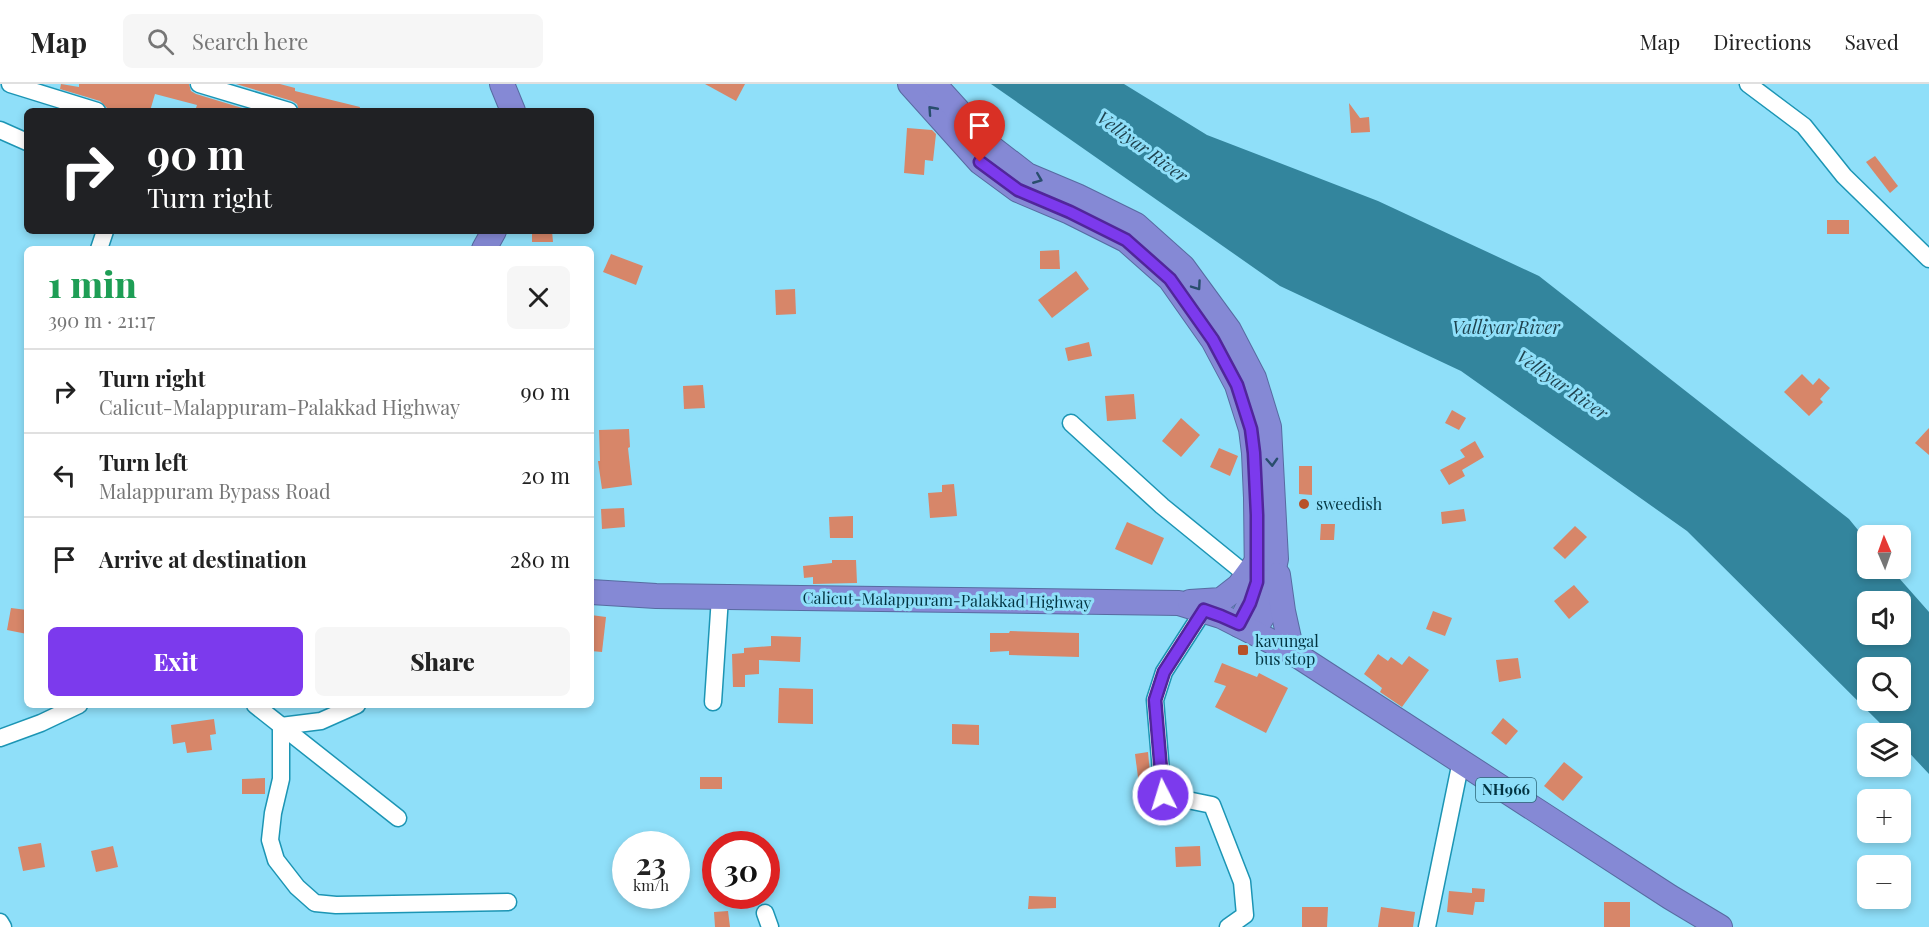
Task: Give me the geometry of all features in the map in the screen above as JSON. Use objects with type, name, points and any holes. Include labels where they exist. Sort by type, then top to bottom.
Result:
[{"type":"highway","points":[[502,84],[512,108]]},
{"type":"highway","points":[[910,84],[980,162],[1018,190],[1070,212],[1126,240],[1170,279],[1213,340],[1237,385],[1251,429],[1261,565],[1283,611],[1292,652]]},
{"type":"highway","points":[[934,84],[992,148],[1027,175],[1077,195],[1136,225],[1183,267],[1228,330],[1254,378],[1269,427],[1261,565],[1250,603],[1246,628]]},
{"type":"highway","points":[[1179,603],[1221,600],[1261,565]]},
{"type":"highway","name":"Calicut-Malappuram-Palakkad Highway","points":[[594,592],[657,596],[1179,603],[1221,616],[1292,652]]},
{"type":"highway","name":"NH966","points":[[1292,652],[1720,927]]},
{"type":"street","points":[[10,84],[87,108]]},
{"type":"street","points":[[199,84],[279,108]]},
{"type":"street","points":[[1748,84],[1804,126],[1844,176],[1929,259]]},
{"type":"street","points":[[0,130],[24,141]]},
{"type":"street","points":[[1071,423],[1162,506],[1261,565]]},
{"type":"street","points":[[714,702],[720,597]]},
{"type":"street","points":[[1204,610],[1164,672],[1155,700],[1163,795],[1212,805],[1242,882],[1245,915],[1228,927]]},
{"type":"street","points":[[0,738],[73,708]]},
{"type":"street","points":[[259,708],[398,818]]},
{"type":"street","points":[[281,726],[321,722],[351,708]]},
{"type":"street","points":[[281,726],[281,779],[273,813],[270,840],[276,860],[297,887],[315,903],[336,905],[508,902]]},
{"type":"street","points":[[1427,927],[1461,761]]},
{"type":"street","points":[[0,922],[3,927]]},
{"type":"water","name":"Valliyar River","points":[[991,84],[1124,84],[1207,135],[1378,201],[1539,276],[1849,519],[1857,529],[1857,579],[1900,579],[1910,591],[1857,591],[1857,645],[1911,645],[1911,592],[1929,612],[1929,774],[1911,755],[1911,723],[1880,723],[1868,711],[1911,711],[1911,657],[1857,657],[1857,700],[1687,531],[1461,371],[1280,286]]},
{"type":"building","points":[[61,84],[79,87],[79,84],[189,84],[191,91],[196,94],[242,108],[196,108],[197,105],[155,94],[151,108],[107,108],[100,101],[60,89]]},
{"type":"building","points":[[236,84],[280,84],[295,88],[295,91],[360,107],[298,108],[292,101]]},
{"type":"building","points":[[705,84],[745,84],[736,101]]},
{"type":"building","points":[[1349,103],[1360,118],[1369,117],[1370,132],[1351,133]]},
{"type":"building","points":[[907,128],[932,130],[936,134],[933,161],[925,160],[924,175],[904,173]]},
{"type":"building","points":[[1875,156],[1898,186],[1890,193],[1866,162]]},
{"type":"building","points":[[1827,220],[1849,220],[1849,234],[1827,234]]},
{"type":"building","points":[[532,234],[552,234],[553,242],[532,242]]},
{"type":"building","points":[[1059,250],[1060,269],[1040,269],[1040,251]]},
{"type":"building","points":[[611,254],[643,266],[636,285],[603,272]]},
{"type":"building","points":[[1076,271],[1089,289],[1052,318],[1038,300]]},
{"type":"building","points":[[795,289],[796,314],[776,315],[775,290]]},
{"type":"building","points":[[1089,342],[1092,356],[1068,361],[1065,348]]},
{"type":"building","points":[[1802,374],[1813,385],[1819,378],[1830,388],[1820,399],[1823,402],[1809,416],[1784,392]]},
{"type":"building","points":[[703,385],[705,408],[684,409],[683,386]]},
{"type":"building","points":[[1134,394],[1136,419],[1107,421],[1105,396]]},
{"type":"building","points":[[1452,410],[1466,418],[1459,430],[1445,423]]},
{"type":"building","points":[[1181,418],[1200,435],[1181,457],[1162,441]]},
{"type":"building","points":[[1929,428],[1929,455],[1915,443]]},
{"type":"building","points":[[629,429],[630,447],[628,448],[632,485],[602,489],[598,461],[600,461],[599,430]]},
{"type":"building","points":[[1475,441],[1484,457],[1462,470],[1465,476],[1449,485],[1440,470],[1465,457],[1460,450]]},
{"type":"building","points":[[1219,448],[1238,456],[1230,476],[1210,467]]},
{"type":"building","points":[[1299,466],[1312,466],[1312,495],[1299,494]]},
{"type":"building","points":[[954,484],[957,516],[930,518],[928,493],[942,492],[942,485]]},
{"type":"building","points":[[624,508],[625,527],[602,529],[601,509]]},
{"type":"building","points":[[1464,509],[1466,521],[1442,524],[1441,512]]},
{"type":"building","points":[[853,516],[853,538],[830,538],[829,517]]},
{"type":"building","points":[[1127,522],[1164,538],[1152,565],[1115,549]]},
{"type":"building","points":[[1321,524],[1335,524],[1334,540],[1320,540]]},
{"type":"building","points":[[1575,526],[1587,537],[1565,559],[1553,548]]},
{"type":"building","points":[[832,560],[856,560],[857,583],[813,584],[813,577],[804,578],[803,566],[832,563]]},
{"type":"building","points":[[1574,585],[1589,602],[1569,619],[1554,601]]},
{"type":"building","points":[[11,608],[24,610],[24,633],[7,630]]},
{"type":"building","points":[[1433,611],[1452,618],[1445,636],[1426,629]]},
{"type":"building","points":[[594,615],[606,617],[602,652],[594,651]]},
{"type":"building","points":[[1010,631],[1079,633],[1079,657],[1009,655],[1009,651],[990,652],[990,633],[1009,633]]},
{"type":"building","points":[[771,636],[801,637],[800,662],[759,660],[759,674],[745,675],[745,687],[733,687],[732,654],[744,653],[744,648],[771,646]]},
{"type":"building","points":[[1378,654],[1388,661],[1391,657],[1402,665],[1409,656],[1429,670],[1402,707],[1380,692],[1382,688],[1364,674]]},
{"type":"building","points":[[1518,658],[1521,678],[1499,682],[1496,660]]},
{"type":"building","points":[[1222,663],[1257,677],[1259,673],[1288,688],[1266,733],[1215,707],[1226,686],[1214,682]]},
{"type":"building","points":[[779,688],[813,689],[813,724],[778,723]]},
{"type":"building","points":[[1503,718],[1518,731],[1506,745],[1491,733]]},
{"type":"building","points":[[214,719],[216,734],[210,735],[212,750],[187,753],[185,742],[173,744],[171,725]]},
{"type":"building","points":[[952,724],[979,725],[979,745],[952,744]]},
{"type":"building","points":[[1148,752],[1152,793],[1140,793],[1135,754]]},
{"type":"building","points":[[1564,762],[1583,777],[1563,801],[1544,786]]},
{"type":"building","points":[[700,777],[722,777],[722,789],[700,789]]},
{"type":"building","points":[[265,778],[265,794],[242,794],[242,779]]},
{"type":"building","points":[[41,843],[45,867],[23,871],[18,847]]},
{"type":"building","points":[[113,846],[118,867],[96,872],[91,851]]},
{"type":"building","points":[[1200,846],[1201,866],[1176,867],[1175,847]]},
{"type":"building","points":[[1472,888],[1485,889],[1484,902],[1475,902],[1473,915],[1447,912],[1449,891],[1472,893]]},
{"type":"building","points":[[1029,896],[1056,897],[1056,908],[1028,909]]},
{"type":"building","points":[[1604,902],[1630,902],[1630,927],[1604,927]]},
{"type":"building","points":[[1302,907],[1328,907],[1327,927],[1302,927]]},
{"type":"building","points":[[1381,907],[1415,912],[1413,927],[1378,927]]},
{"type":"building","points":[[728,911],[730,927],[715,927],[714,912]]},
{"type":"place","name":"sweedish","points":[[1304,504]]},
{"type":"place","name":"kavungal bus stop","points":[[1243,650]]},
{"type":"route","points":[[980,162],[1018,190],[1070,212],[1126,240],[1170,279],[1213,340],[1237,385],[1251,429],[1256,498],[1257,582],[1250,603],[1239,624],[1204,610],[1164,672],[1155,700],[1163,795]]},
{"type":"water label","name":"Velliyar River","points":[[1142,147]]},
{"type":"water label","name":"Velliyar River","points":[[1562,385]]}]
